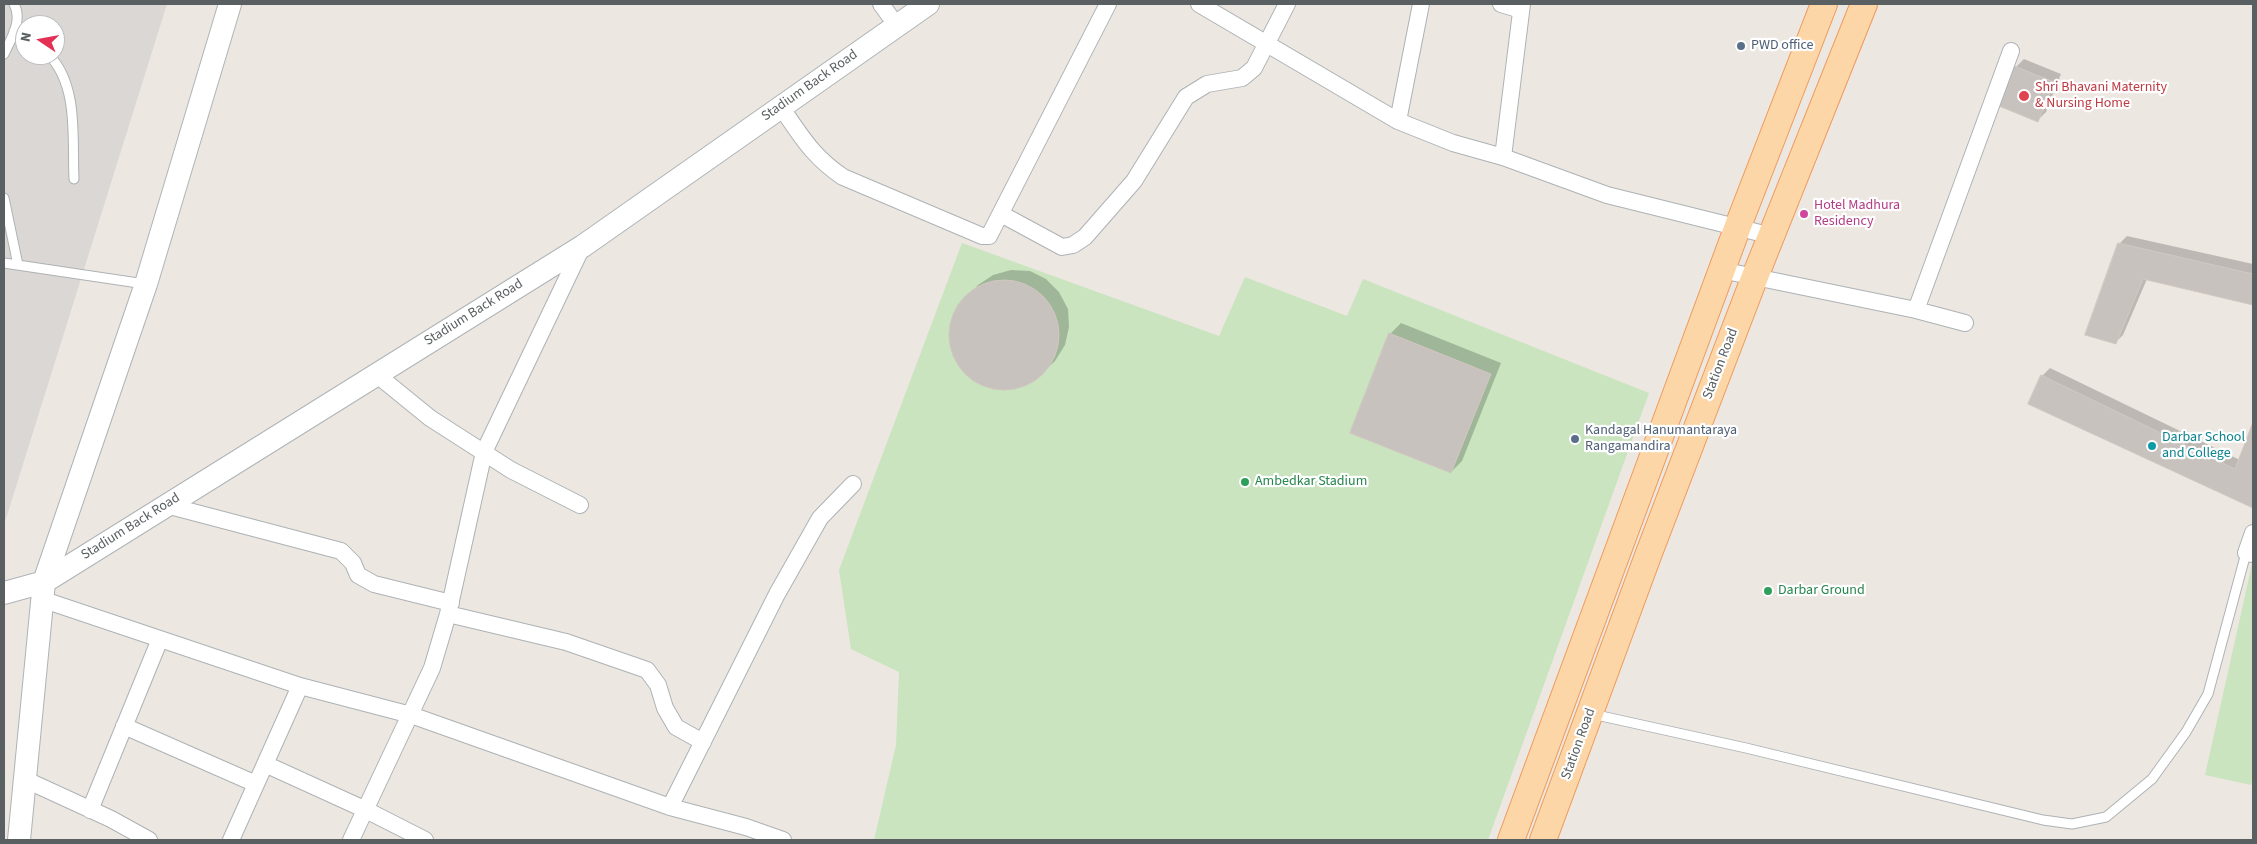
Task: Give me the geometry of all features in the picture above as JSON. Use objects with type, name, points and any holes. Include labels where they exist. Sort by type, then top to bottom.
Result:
[{"type":"main road","points":[[1511,840],[1721,270],[1824,4]]},
{"type":"main road","name":"Station Road","points":[[1543,840],[1649,553],[1754,279],[1864,4]]},
{"type":"street","points":[[24,838],[24,779],[42,591],[146,284],[230,4]]},
{"type":"street","points":[[881,4],[897,26]]},
{"type":"street","name":"Stadium Back Road","points":[[4,593],[42,591],[166,505],[583,246],[928,4]]},
{"type":"street","points":[[781,107],[808,148],[824,165],[843,177],[982,236],[989,236],[1108,4]]},
{"type":"street","points":[[1199,4],[1398,121],[1453,143],[1503,157],[1607,195],[1738,226],[1772,236]]},
{"type":"street","points":[[1001,214],[1062,247],[1073,245],[1085,238],[1134,181],[1186,97],[1207,84],[1242,78],[1254,68],[1265,43],[1287,4]]},
{"type":"street","points":[[1398,121],[1421,4]]},
{"type":"street","points":[[1502,4],[1521,7],[1503,157]]},
{"type":"street","points":[[1916,310],[2011,51]]},
{"type":"street","points":[[351,840],[432,668],[450,608],[484,452],[583,246]]},
{"type":"street","points":[[1721,270],[1754,279],[1916,310],[1965,323]]},
{"type":"street","points":[[376,374],[430,418],[511,470],[580,504]]},
{"type":"street","points":[[670,807],[777,594],[820,518],[853,484]]},
{"type":"street","points":[[166,505],[341,551],[352,563],[358,575],[374,584],[566,642],[646,670],[658,685],[665,708],[676,726],[703,742]]},
{"type":"street","points":[[2250,553],[2253,533]]},
{"type":"street","points":[[42,591],[160,639],[300,686],[411,715],[743,834],[783,840]]},
{"type":"street","points":[[90,810],[160,639]]},
{"type":"street","points":[[231,840],[300,686]]},
{"type":"street","points":[[124,726],[256,784]]},
{"type":"street","points":[[265,764],[366,810],[425,840]]},
{"type":"street","points":[[24,779],[149,840]]},
{"type":"lane","points":[[4,54],[17,20],[17,8],[14,4]]},
{"type":"lane","points":[[55,65],[64,79],[70,99],[74,179]]},
{"type":"lane","points":[[4,198],[18,265]]},
{"type":"lane","points":[[4,263],[146,284]]},
{"type":"lane","points":[[1590,714],[1746,748],[2043,820],[2072,824],[2106,817],[2152,779],[2186,732],[2208,694],[2250,553]]},
{"type":"shaded area","points":[[4,4],[167,4],[4,525]]},
{"type":"green space","name":"Ambedkar Stadium","points":[[962,243],[1219,336],[1245,277],[1347,316],[1363,279],[1649,393],[1488,840],[874,840],[896,745],[899,672],[851,649],[839,570]]},
{"type":"green space","points":[[2252,564],[2253,774],[2251,785],[2205,775]]},
{"type":"building","points":[[2014,66],[2054,82],[2038,122],[1999,106]]},
{"type":"building","points":[[2118,243],[2253,274],[2253,305],[2143,279],[2116,344],[2085,335]]},
{"type":"building","points":[[1004,280],[1025,285],[1043,296],[1054,314],[1059,335],[1054,356],[1043,374],[1025,385],[1004,390],[983,385],[965,374],[954,356],[949,335],[954,314],[965,296],[983,285]]},
{"type":"building","points":[[1389,333],[1491,374],[1451,473],[1350,433]]},
{"type":"building","name":"Darbar School and College","points":[[2041,375],[2235,469],[2253,422],[2253,508],[2028,404]]},
{"type":"place","name":"PWD office","points":[[1741,46]]},
{"type":"place","name":"Shri Bhavani Maternity & Nursing Home","points":[[2024,96]]},
{"type":"place","name":"Hotel Madhura Residency","points":[[1804,214]]},
{"type":"place","name":"Kandagal Hanumantaraya Rangamandira","points":[[1575,439]]},
{"type":"place","name":"Darbar School and College","points":[[2152,446]]},
{"type":"place","name":"Ambedkar Stadium","points":[[1245,482]]},
{"type":"place","name":"Darbar Ground","points":[[1768,591]]}]
